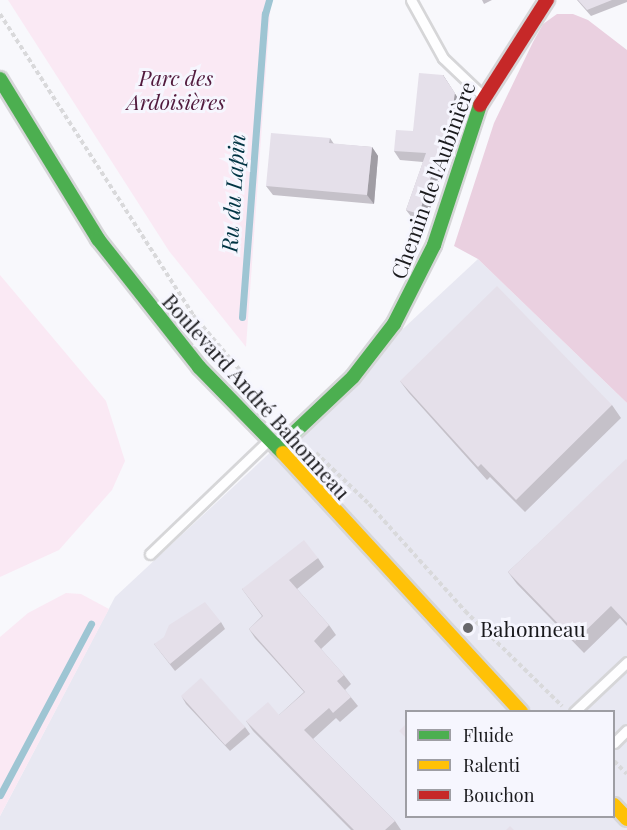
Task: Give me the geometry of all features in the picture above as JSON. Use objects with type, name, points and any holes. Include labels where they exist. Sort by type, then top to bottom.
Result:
[{"type":"street","name":"Chemin de l'Aubinière","points":[[274,443],[297,432],[367,361],[411,295],[434,245],[483,96],[547,0]]},
{"type":"street","name":"Boulevard André Bahonneau","points":[[0,79],[98,239],[152,311],[219,389],[274,443],[352,533],[520,710]]},
{"type":"street","points":[[615,806],[627,819]]},
{"type":"lane","points":[[411,0],[443,58],[483,96]]},
{"type":"lane","points":[[150,554],[274,443]]},
{"type":"lane","points":[[575,710],[627,662]]},
{"type":"lane","points":[[615,742],[627,730]]},
{"type":"path","points":[[0,14],[193,315],[250,382]]},
{"type":"path","points":[[297,432],[369,504],[465,611],[566,710]]},
{"type":"path","points":[[615,762],[627,774]]},
{"type":"path","points":[[615,768],[618,765]]},
{"type":"shaded area","points":[[557,14],[573,14],[588,20],[627,50],[627,403],[478,259],[454,246],[494,123],[543,24]]},
{"type":"shaded area","points":[[478,259],[627,403],[627,830],[0,830],[0,816],[115,597]]},
{"type":"green space","name":"Parc des Ardoisières","points":[[8,0],[271,0],[246,347],[169,251]]},
{"type":"green space","points":[[0,275],[106,401],[125,461],[112,490],[59,550],[0,577]]},
{"type":"green space","points":[[66,593],[81,594],[109,609],[0,816],[0,637],[28,613]]},
{"type":"building","points":[[578,0],[612,0],[587,10]]},
{"type":"building","points":[[419,73],[443,75],[455,93],[452,112],[419,214],[406,210],[426,153],[394,151],[396,130],[413,131]]},
{"type":"building","points":[[271,133],[330,138],[329,143],[372,147],[367,195],[266,186]]},
{"type":"building","points":[[497,286],[612,405],[516,500],[481,464],[478,467],[400,381]]},
{"type":"building","points":[[626,459],[627,623],[611,606],[575,641],[508,572]]},
{"type":"building","points":[[304,540],[318,558],[289,580],[329,625],[314,641],[344,675],[337,681],[351,697],[333,713],[329,708],[304,730],[395,821],[385,830],[354,830],[246,721],[268,702],[279,715],[305,692],[249,629],[263,616],[242,589]]},
{"type":"building","points":[[205,602],[221,622],[170,664],[154,644],[164,637],[169,625]]},
{"type":"building","points":[[201,678],[245,727],[225,745],[181,696]]},
{"type":"building","points":[[405,725],[405,737],[399,731]]},
{"type":"waterway","name":"Ru du Lapin","points":[[242,317],[265,14],[269,0]]},
{"type":"waterway","name":"Ru du Lapin","points":[[0,795],[91,624]]},
{"type":"traffic: fast","points":[[0,79],[98,239],[199,367],[283,453]]},
{"type":"traffic: fast","points":[[278,448],[353,377],[394,324],[434,245],[480,105]]},
{"type":"traffic: slow","points":[[283,453],[519,710]]},
{"type":"traffic: slow","points":[[615,806],[627,819]]},
{"type":"traffic: jam","points":[[480,105],[547,0]]},
{"type":"place","name":"Bahonneau","points":[[468,628]]}]
